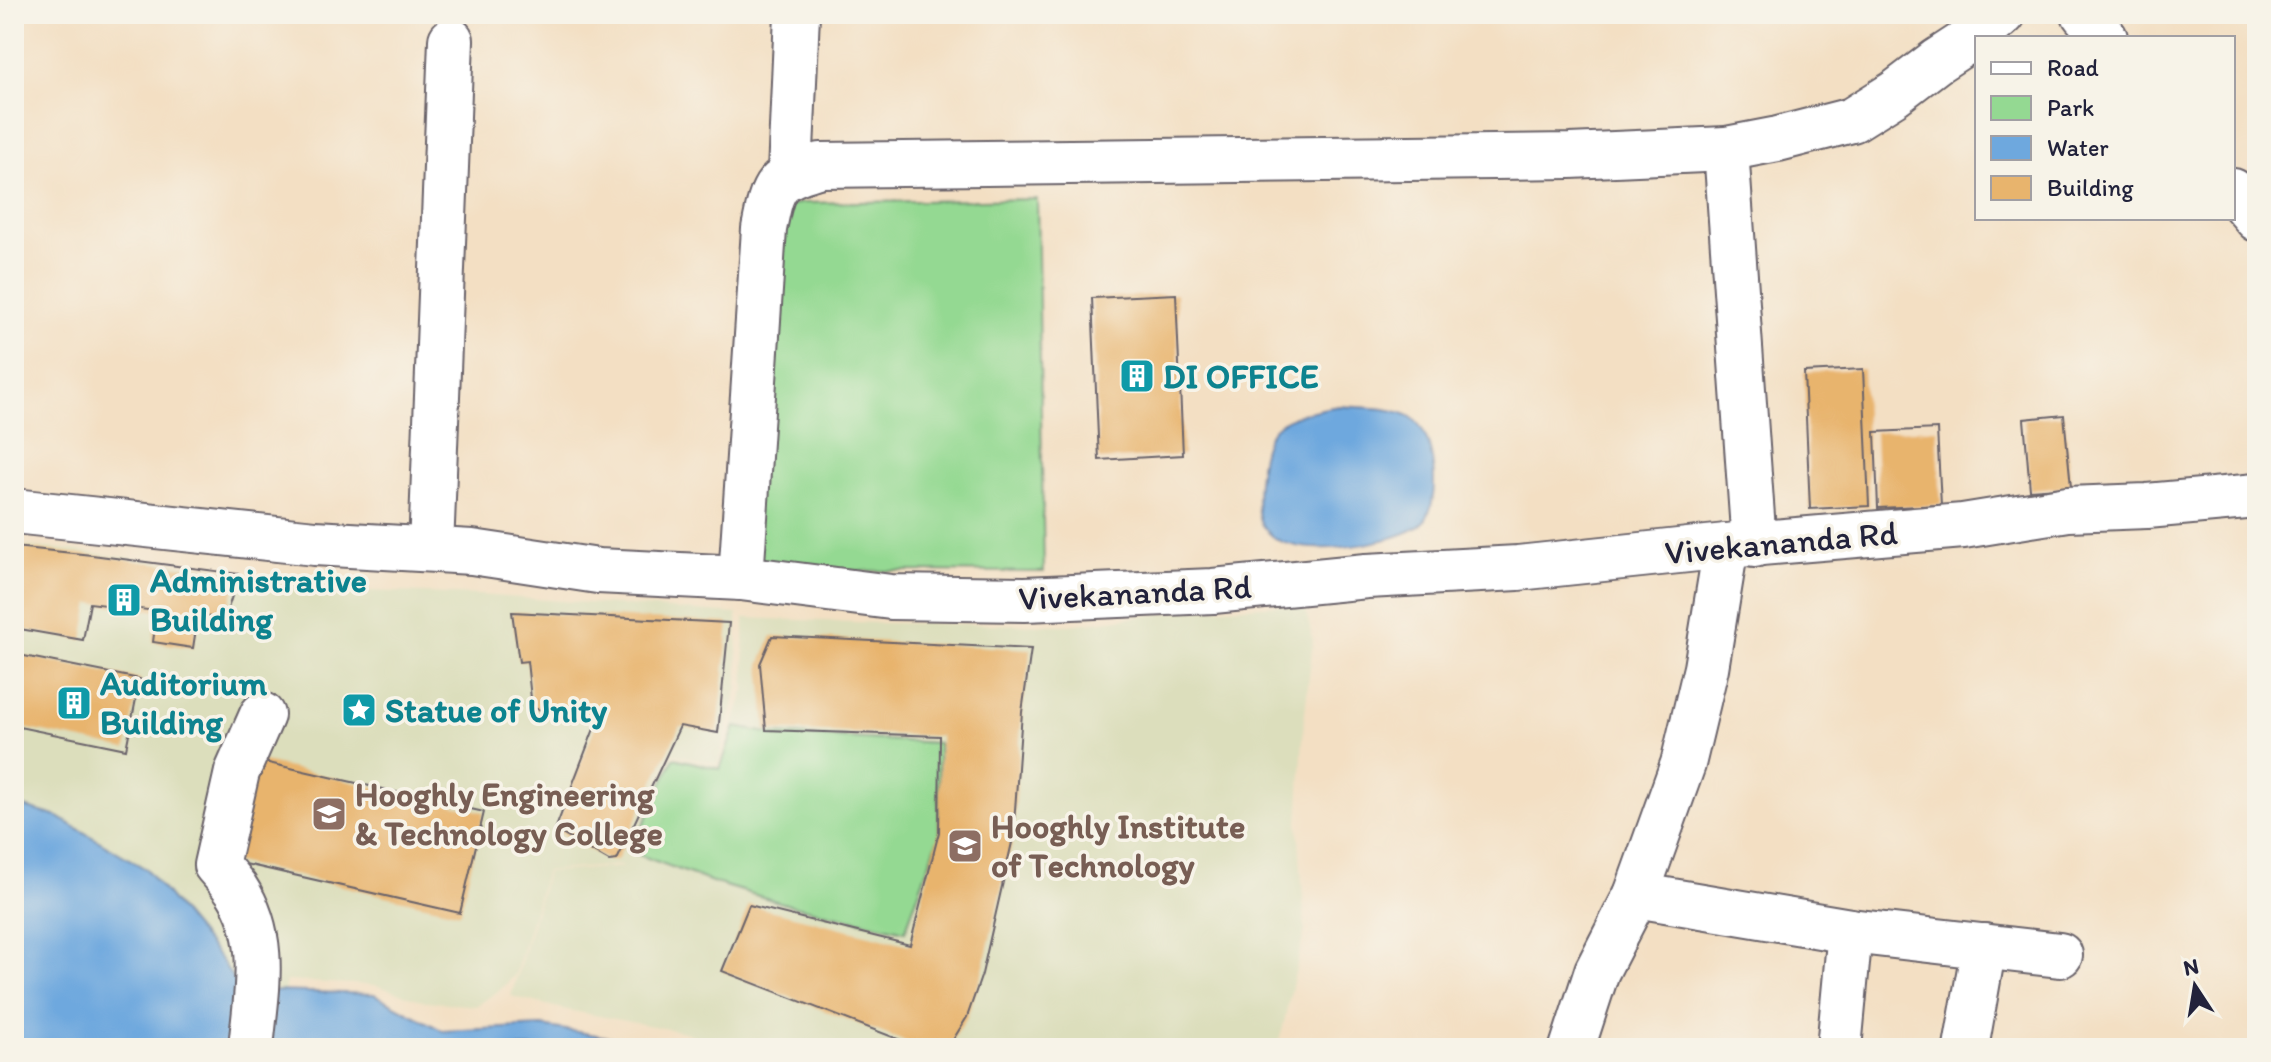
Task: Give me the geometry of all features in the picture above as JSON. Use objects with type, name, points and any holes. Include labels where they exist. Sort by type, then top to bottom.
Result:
[{"type":"street","points":[[790,173],[797,14]]},
{"type":"street","points":[[1975,36],[2003,14]]},
{"type":"street","points":[[2084,14],[2103,36]]},
{"type":"street","points":[[741,578],[764,229],[771,192],[790,173],[821,165],[1570,156],[1726,149],[1852,120],[1975,36]]},
{"type":"street","points":[[431,549],[451,40]]},
{"type":"street","points":[[1572,1048],[1597,971],[1636,895],[1683,764],[1740,545],[1726,149]]},
{"type":"street","points":[[2235,193],[2257,219]]},
{"type":"street","name":"Vivekananda Rd","points":[[14,511],[315,543],[472,552],[598,571],[741,578],[891,597],[1025,599],[1213,591],[1367,576],[1518,568],[1963,526],[2068,509],[2147,506],[2257,496]]},
{"type":"street","points":[[251,1048],[259,968],[258,940],[237,890],[216,865],[237,772],[262,715]]},
{"type":"street","points":[[1636,895],[1850,931],[2060,955]]},
{"type":"street","points":[[1839,1048],[1850,931]]},
{"type":"street","points":[[1966,1048],[1984,946]]},
{"type":"shaded area","points":[[14,545],[291,579],[312,589],[479,595],[737,614],[738,686],[718,764],[671,753],[633,840],[672,755],[720,766],[745,690],[744,618],[1069,625],[1203,609],[1304,604],[1313,640],[1298,824],[1305,929],[1276,1048],[719,1048],[685,1032],[511,996],[547,872],[621,865],[546,871],[515,975],[476,1006],[424,1001],[375,985],[286,981],[275,1048],[14,1048]]},
{"type":"green space","points":[[1037,199],[1044,572],[747,570],[768,231],[791,205],[802,203]]},
{"type":"green space","points":[[735,727],[774,734],[938,743],[939,836],[905,931],[786,904],[715,883],[631,852],[674,758],[720,769]]},
{"type":"water","points":[[1339,406],[1395,411],[1411,417],[1419,425],[1431,453],[1433,469],[1434,486],[1428,514],[1422,524],[1412,530],[1382,540],[1324,548],[1289,544],[1270,534],[1259,516],[1258,478],[1267,439],[1285,421]]},
{"type":"water","points":[[14,804],[58,817],[146,869],[222,961],[240,990],[374,994],[443,1031],[542,1026],[632,1041],[649,1048],[14,1048]]},
{"type":"building","name":"DI OFFICE","points":[[1176,294],[1183,455],[1099,460],[1092,298]]},
{"type":"building","points":[[1863,369],[1869,506],[1810,509],[1804,372]]},
{"type":"building","points":[[2064,415],[2071,487],[2030,490],[2024,419]]},
{"type":"building","points":[[1937,429],[1941,505],[1878,508],[1875,432]]},
{"type":"building","name":"Administrative Building","points":[[14,547],[239,574],[225,618],[198,616],[193,648],[153,642],[157,611],[90,603],[83,640],[14,628],[18,596],[14,596]]},
{"type":"building","points":[[512,612],[729,623],[718,733],[680,726],[617,860],[609,861],[555,830],[597,721],[532,708],[527,661],[519,662]]},
{"type":"building","points":[[772,636],[1031,649],[1022,712],[1013,838],[982,974],[967,1017],[948,1048],[921,1048],[722,971],[749,905],[910,945],[939,832],[940,736],[766,730],[760,664]]},
{"type":"building","name":"Auditorium Building","points":[[14,654],[140,679],[126,749],[14,726]]},
{"type":"building","points":[[251,759],[484,812],[460,913],[228,860]]},
{"type":"place","name":"DI OFFICE","points":[[1137,376]]},
{"type":"place","name":"Administrative Building","points":[[124,600]]},
{"type":"place","name":"Auditorium Building","points":[[74,703]]},
{"type":"place","name":"Statue of Unity","points":[[359,710]]},
{"type":"place","name":"Hooghly Engineering & Technology College","points":[[329,814]]},
{"type":"place","name":"Hooghly Institute of Technology","points":[[965,846]]}]
